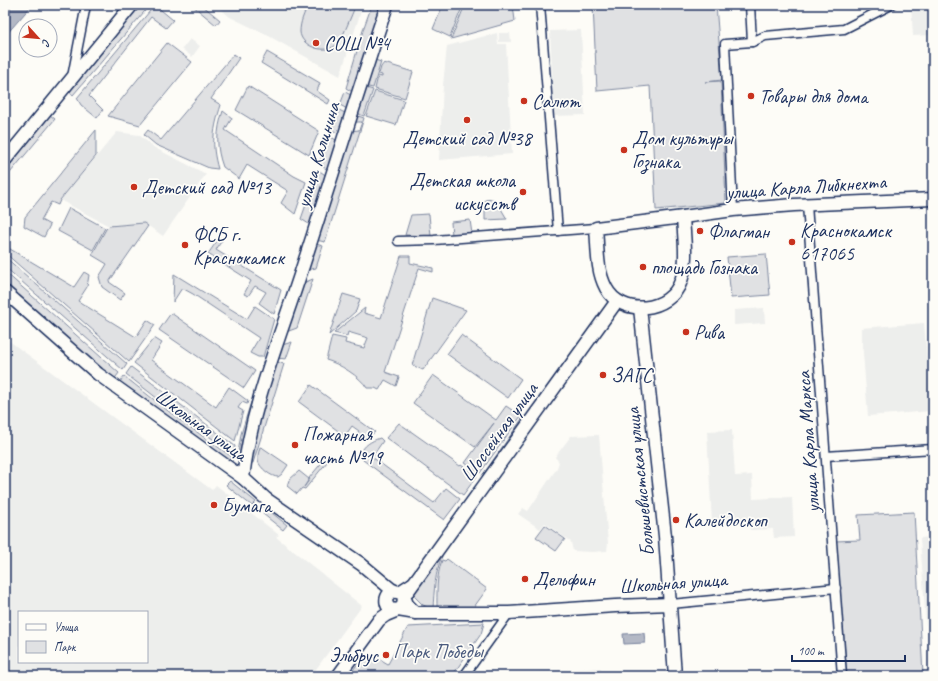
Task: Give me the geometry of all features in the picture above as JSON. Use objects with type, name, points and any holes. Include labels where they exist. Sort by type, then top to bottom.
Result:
[{"type":"street","points":[[72,78],[86,5]]},
{"type":"street","points":[[5,160],[132,5]]},
{"type":"street","name":"улица Калинина","points":[[244,478],[246,458],[254,418],[265,378],[305,261],[387,5]]},
{"type":"street","points":[[540,5],[558,231]]},
{"type":"street","points":[[750,5],[752,42]]},
{"type":"street","points":[[733,210],[725,44],[752,42],[765,36],[844,28],[891,5]]},
{"type":"street","name":"улица Карла Либкнехта","points":[[683,218],[733,210],[933,199]]},
{"type":"street","name":"улица Карла Маркса","points":[[807,205],[842,676]]},
{"type":"street","points":[[398,241],[434,240],[596,228],[683,218],[685,260],[681,281],[669,298],[658,305],[640,308],[617,301],[606,288],[599,270],[596,228]]},
{"type":"street","name":"Школьная улица","points":[[5,292],[98,374],[244,478],[266,499],[361,564],[381,581],[401,594],[416,613]]},
{"type":"street","name":"Шоссейная улица","points":[[401,594],[412,584],[617,301]]},
{"type":"street","name":"Большевистская улица","points":[[640,308],[666,536],[675,676]]},
{"type":"street","points":[[826,456],[933,449]]},
{"type":"street","points":[[381,581],[388,607],[390,609],[398,610]]},
{"type":"street","name":"Школьная улица","points":[[398,610],[416,613],[509,613],[671,604],[836,588]]},
{"type":"street","points":[[338,676],[380,620],[386,615],[404,606],[401,594],[388,594],[380,620]]},
{"type":"street","points":[[464,676],[509,613]]},
{"type":"shaded area","points":[[5,5],[32,5],[21,18],[18,18],[18,21],[5,36]]},
{"type":"shaded area","name":"СОШ №4","points":[[216,5],[363,5],[340,76],[267,35],[230,17]]},
{"type":"shaded area","points":[[911,5],[933,5],[933,35],[913,36]]},
{"type":"shaded area","points":[[581,30],[585,115],[554,116],[550,31]]},
{"type":"shaded area","points":[[497,33],[498,44],[506,44],[512,154],[439,160],[443,85],[447,46]]},
{"type":"shaded area","points":[[499,33],[510,33],[511,42],[499,42]]},
{"type":"shaded area","points":[[190,39],[200,46],[192,57],[182,49]]},
{"type":"shaded area","name":"Детский сад №13","points":[[117,132],[139,135],[155,148],[206,174],[163,236],[144,223],[109,226],[60,200]]},
{"type":"shaded area","points":[[764,308],[765,323],[734,325],[734,310]]},
{"type":"shaded area","points":[[924,323],[931,411],[868,416],[861,328]]},
{"type":"shaded area","points":[[5,338],[212,490],[216,485],[279,535],[276,537],[362,606],[311,676],[5,676]]},
{"type":"shaded area","points":[[732,430],[735,476],[752,475],[753,499],[792,497],[794,537],[774,538],[773,529],[750,530],[749,522],[712,524],[707,431]]},
{"type":"shaded area","points":[[599,435],[608,543],[607,551],[573,551],[571,542],[545,523],[540,529],[518,514],[523,508],[528,511],[557,468],[559,462],[555,457],[571,436]]},
{"type":"shaded area","points":[[933,537],[933,624],[926,625],[920,538]]},
{"type":"shaded area","points":[[644,633],[645,643],[624,644],[623,634]]},
{"type":"shaded area","points":[[601,668],[601,676],[517,676],[516,673]]},
{"type":"green space","points":[[141,5],[150,5],[73,95],[68,91]]},
{"type":"green space","points":[[155,5],[173,20],[166,28],[151,17],[89,96],[103,110],[97,118],[81,105],[77,98]]},
{"type":"green space","points":[[192,5],[202,5],[220,20],[216,25]]},
{"type":"green space","points":[[308,5],[356,5],[344,33],[335,46],[319,49],[308,45],[301,37],[300,32],[302,18]]},
{"type":"green space","points":[[372,5],[384,5],[354,93],[346,88]]},
{"type":"green space","points":[[443,5],[463,5],[450,37],[433,29]]},
{"type":"green space","points":[[465,5],[513,5],[515,21],[451,39]]},
{"type":"green space","points":[[593,5],[716,5],[722,80],[705,82],[721,81],[726,203],[656,210],[650,86],[597,91]]},
{"type":"green space","points":[[167,43],[192,62],[140,125],[108,116]]},
{"type":"green space","points":[[267,52],[320,83],[317,91],[330,100],[328,104],[261,63]]},
{"type":"green space","points":[[234,54],[239,58],[211,99],[221,105],[216,122],[214,137],[214,152],[218,169],[209,168],[156,145],[144,135],[148,130],[161,140]]},
{"type":"green space","points":[[372,59],[381,62],[373,88],[364,86]]},
{"type":"green space","points":[[384,63],[413,72],[405,98],[375,89],[378,76],[382,77],[382,75],[379,74]]},
{"type":"green space","points":[[248,86],[319,131],[309,155],[236,110]]},
{"type":"green space","points":[[363,87],[373,90],[364,116],[356,113]]},
{"type":"green space","points":[[375,91],[404,100],[396,125],[366,116]]},
{"type":"green space","points":[[345,92],[353,96],[349,110],[340,105]]},
{"type":"green space","points":[[339,110],[347,114],[341,135],[332,130]]},
{"type":"green space","points":[[223,111],[232,118],[225,130],[294,176],[306,182],[295,214],[281,203],[288,191],[247,165],[239,179],[223,167],[218,146],[218,132]]},
{"type":"green space","points":[[50,115],[55,119],[5,179],[5,171]]},
{"type":"green space","points":[[355,115],[364,118],[325,242],[316,240],[350,131],[359,130],[362,122],[353,122]]},
{"type":"green space","points":[[96,130],[96,156],[60,200],[58,205],[51,202],[41,220],[50,225],[44,237],[24,226],[25,217]]},
{"type":"green space","points":[[329,136],[338,141],[329,171],[319,164]]},
{"type":"green space","points":[[318,170],[327,176],[312,226],[301,219]]},
{"type":"green space","points":[[493,199],[507,219],[485,220],[485,200]]},
{"type":"green space","points":[[69,208],[105,228],[93,250],[58,231]]},
{"type":"green space","points":[[429,214],[431,236],[405,235],[411,215]]},
{"type":"green space","points":[[470,220],[472,234],[452,236],[451,222]]},
{"type":"green space","points":[[144,223],[148,226],[109,282],[125,293],[120,300],[102,287],[99,277],[107,264],[92,255],[109,226]]},
{"type":"green space","points":[[219,238],[222,240],[216,250],[281,290],[274,314],[259,303],[266,292],[255,286],[248,296],[244,294],[251,281],[208,254]]},
{"type":"green space","points":[[316,244],[323,246],[316,268],[307,270]]},
{"type":"green space","points":[[5,246],[74,287],[84,272],[89,275],[87,287],[78,301],[136,337],[147,320],[155,325],[129,362],[5,253]]},
{"type":"green space","points":[[766,254],[770,295],[731,298],[727,257]]},
{"type":"green space","points":[[401,256],[410,256],[410,263],[433,268],[433,272],[419,268],[385,372],[399,377],[396,386],[385,380],[379,390],[375,388],[367,388],[360,379],[349,371],[326,360],[332,336],[346,339],[345,343],[364,348],[368,338],[348,332],[347,336],[334,333],[365,308],[364,313],[381,318]]},
{"type":"green space","points":[[5,257],[127,364],[123,370],[5,267]]},
{"type":"green space","points":[[5,272],[119,373],[113,381],[5,286]]},
{"type":"green space","points":[[174,274],[247,319],[255,306],[274,319],[263,357],[258,357],[250,353],[259,338],[193,294],[182,288],[173,302]]},
{"type":"green space","points":[[313,279],[297,328],[286,332],[303,283]]},
{"type":"green space","points":[[343,294],[360,299],[356,311],[329,335]]},
{"type":"green space","points":[[432,298],[466,310],[423,370],[412,365]]},
{"type":"green space","points":[[171,313],[255,371],[244,388],[159,330]]},
{"type":"green space","points":[[461,335],[521,379],[508,398],[447,354]]},
{"type":"green space","points":[[154,338],[162,343],[151,360],[216,407],[229,387],[248,401],[247,404],[242,402],[238,408],[243,411],[235,441],[134,363]]},
{"type":"green space","points":[[292,342],[286,359],[277,358],[282,345]]},
{"type":"green space","points":[[276,362],[284,364],[253,463],[250,462],[254,433]]},
{"type":"green space","points":[[131,367],[235,446],[234,454],[176,413],[126,374]]},
{"type":"green space","points":[[433,375],[496,420],[506,406],[521,416],[480,473],[465,463],[494,423],[475,447],[413,403]]},
{"type":"green space","points":[[124,376],[177,418],[232,457],[232,464],[118,385]]},
{"type":"green space","points":[[311,385],[375,432],[365,439],[357,434],[359,431],[352,426],[345,436],[299,402]]},
{"type":"green space","points":[[251,402],[255,404],[243,465],[237,459],[241,434]]},
{"type":"green space","points":[[524,416],[528,419],[486,478],[482,476]]},
{"type":"green space","points":[[399,423],[460,466],[461,465],[477,476],[463,495],[386,438]]},
{"type":"green space","points":[[380,438],[383,441],[372,457],[434,503],[446,488],[460,499],[444,520],[363,460],[364,457],[360,454],[364,448],[371,442]]},
{"type":"green space","points":[[260,447],[288,465],[278,477],[269,474],[259,464],[258,458]]},
{"type":"green space","points":[[329,454],[332,456],[305,489],[302,488],[297,494],[287,486],[289,480],[299,471],[309,479],[304,487],[310,479],[309,478]]},
{"type":"green space","points":[[230,481],[256,502],[252,506],[226,485]]},
{"type":"green space","points":[[267,509],[287,525],[283,530],[263,514]]},
{"type":"green space","points":[[914,512],[923,675],[933,674],[933,676],[847,676],[835,541],[860,540],[858,515]]},
{"type":"green space","points":[[545,525],[565,539],[556,551],[536,537]]},
{"type":"green space","points":[[442,556],[436,575],[433,609],[423,605],[413,595]]},
{"type":"green space","points":[[447,559],[487,589],[471,611],[437,610],[437,585],[439,573],[442,560],[445,561]]},
{"type":"green space","name":"Парк Победы","points":[[484,623],[481,634],[452,676],[349,676],[363,656],[373,655],[388,664],[408,627]]},
{"type":"place","name":"СОШ №4","points":[[316,43]]},
{"type":"place","name":"Товары для дома","points":[[751,96]]},
{"type":"place","name":"Салют","points":[[524,101]]},
{"type":"place","name":"Детский сад №38","points":[[467,120]]},
{"type":"place","name":"Дом культуры Гознака","points":[[624,150]]},
{"type":"place","name":"Детский сад №13","points":[[134,187]]},
{"type":"place","name":"Детская школа искусств","points":[[523,192]]},
{"type":"place","name":"Флагман","points":[[700,231]]},
{"type":"place","name":"Краснокамск 617065","points":[[792,242]]},
{"type":"place","name":"ФСБ г. Краснокамск","points":[[185,245]]},
{"type":"place","name":"площадь Гознака","points":[[643,267]]},
{"type":"place","name":"Рива","points":[[686,332]]},
{"type":"place","name":"ЗАГС","points":[[603,375]]},
{"type":"place","name":"Пожарная часть №19","points":[[295,445]]},
{"type":"place","name":"Бумага","points":[[214,505]]},
{"type":"place","name":"Калейдоскоп","points":[[676,520]]},
{"type":"place","name":"Дельфин","points":[[525,579]]},
{"type":"place","name":"Эльбрус","points":[[386,655]]}]
